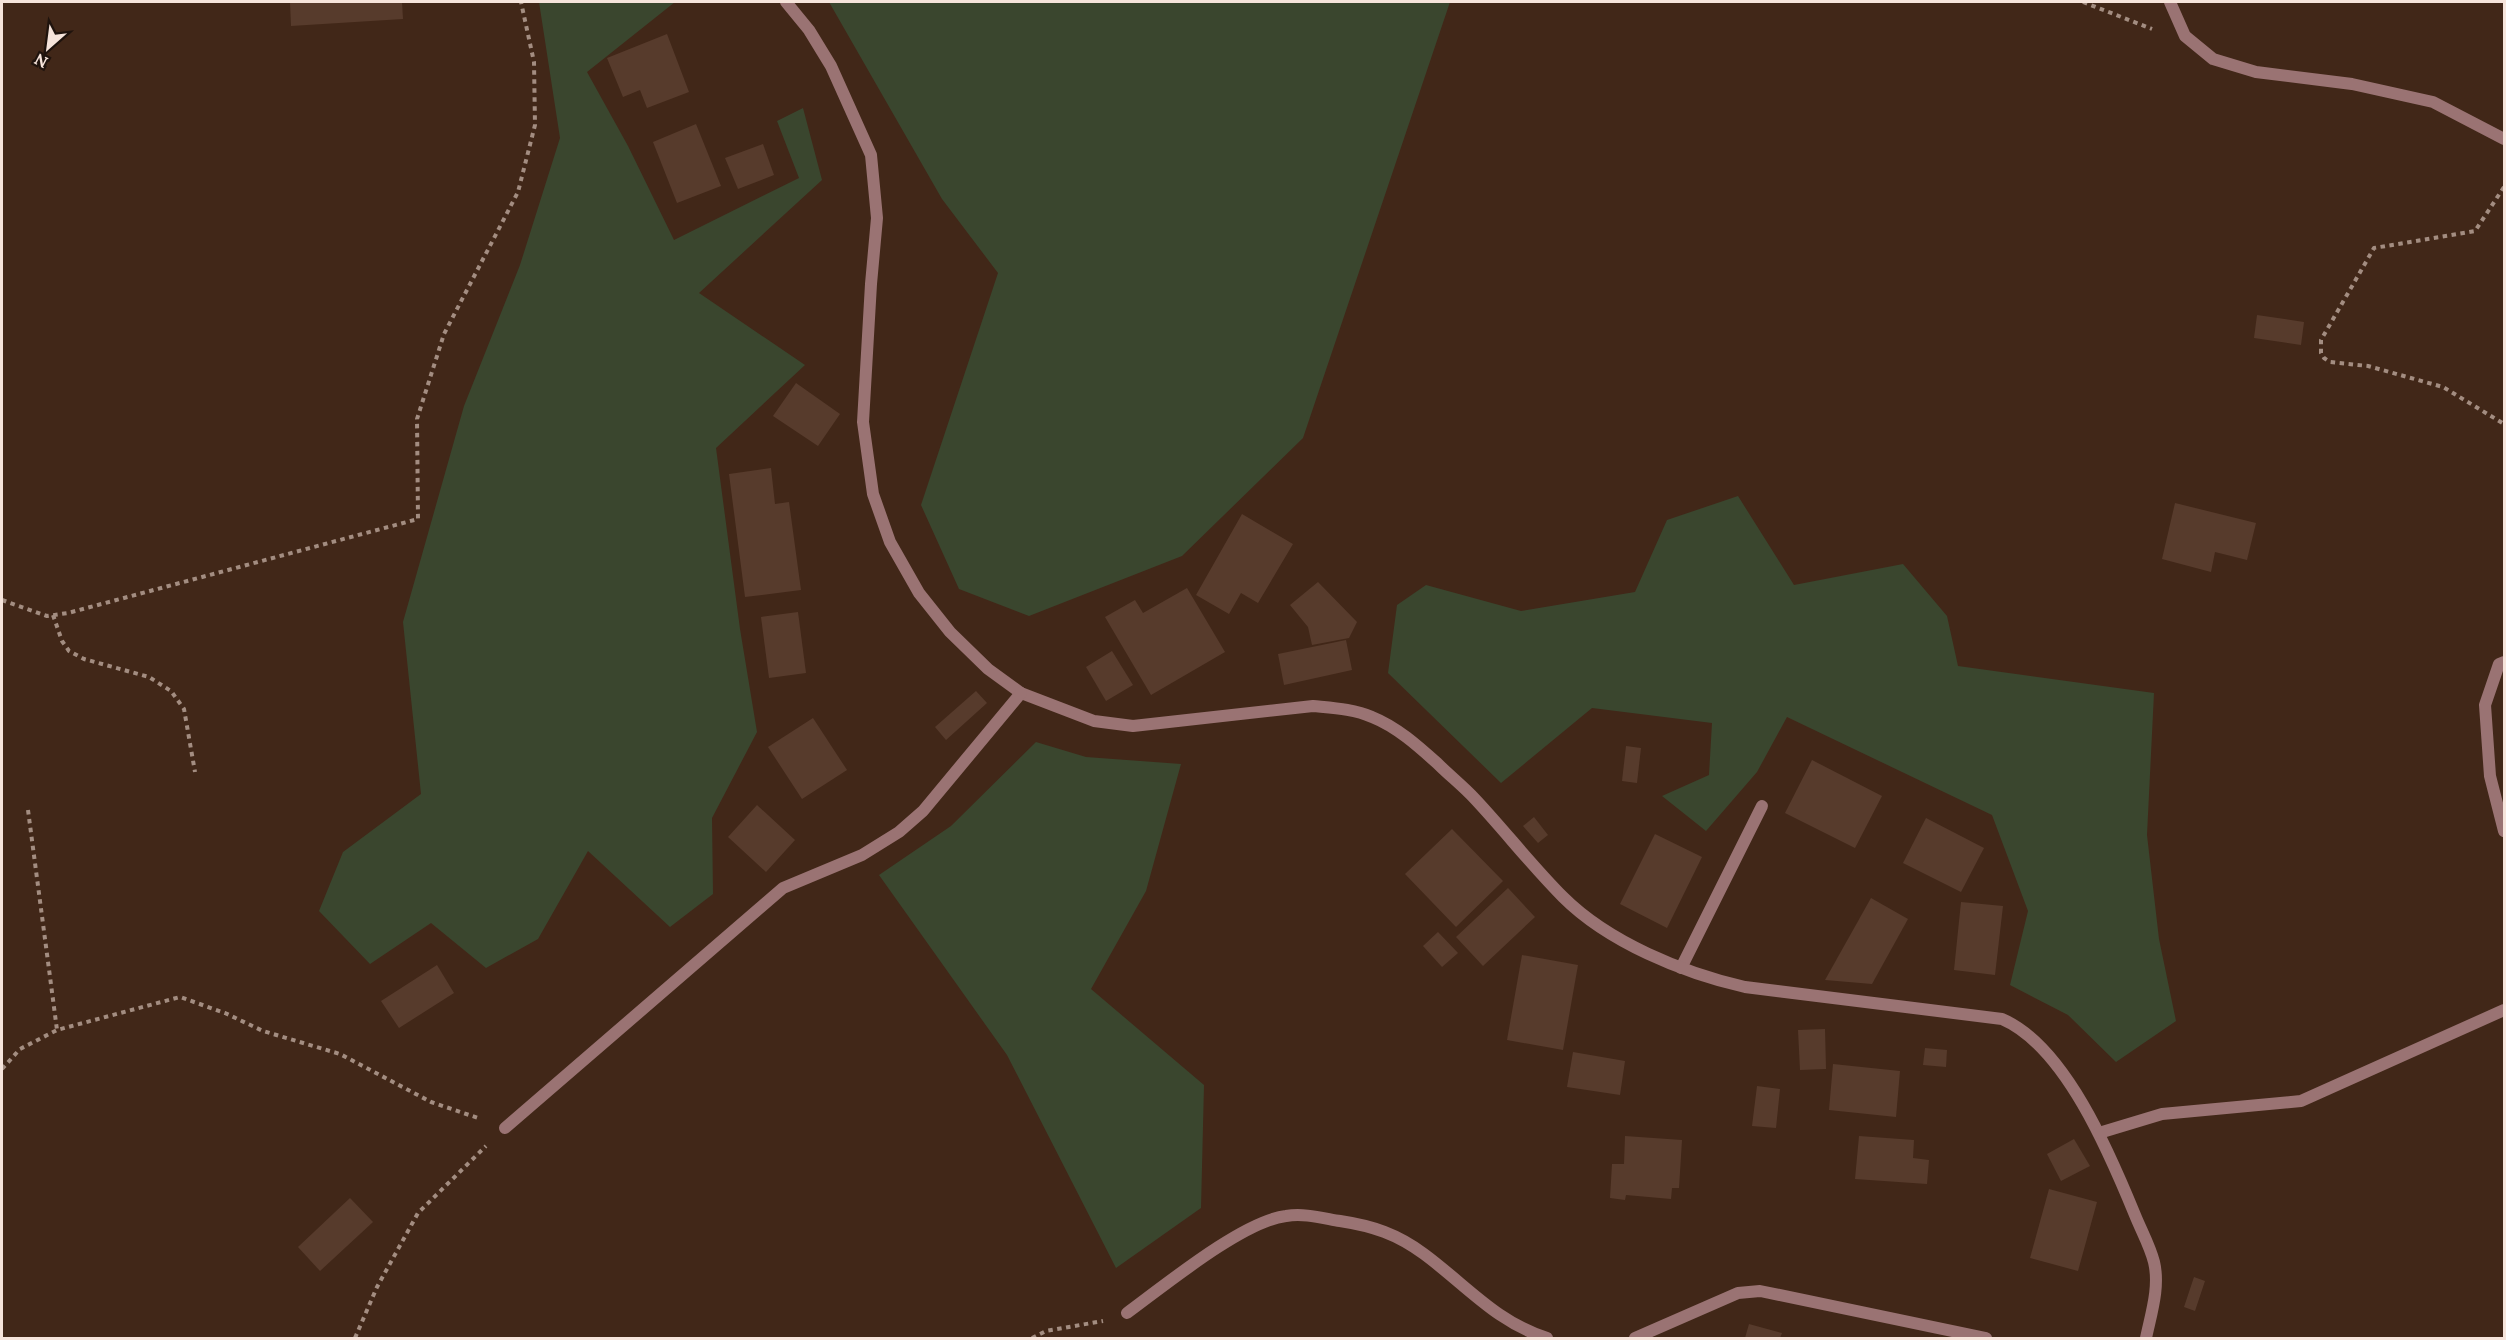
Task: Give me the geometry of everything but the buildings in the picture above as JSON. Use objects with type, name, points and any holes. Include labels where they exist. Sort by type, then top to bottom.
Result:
[{"type":"street","points":[[786,2],[809,30],[831,66],[871,155],[877,218],[863,422],[873,494],[890,542],[919,594],[950,632],[988,669],[1021,693],[1094,720],[1132,726],[1313,706],[1370,716],[1401,734],[1473,797],[1563,898],[1593,922],[1640,949],[1681,968],[1715,980],[1745,987],[2002,1019],[2017,1025],[2052,1058],[2099,1133],[2154,1262],[2157,1286],[2146,1338]]},
{"type":"street","points":[[2169,2],[2185,36],[2213,59],[2256,72],[2352,84],[2433,102],[2505,139]]},
{"type":"street","points":[[2505,662],[2499,664],[2485,705],[2490,776],[2505,831]]},
{"type":"street","points":[[505,1128],[783,888],[862,855],[899,832],[923,811],[1021,693]]},
{"type":"street","points":[[1681,968],[1762,806]]},
{"type":"street","points":[[2099,1133],[2162,1114],[2301,1101],[2505,1010]]},
{"type":"street","points":[[1127,1312],[1238,1235],[1268,1220],[1302,1215],[1375,1227],[1400,1239],[1423,1253],[1501,1318],[1530,1333],[1547,1338]]},
{"type":"street","points":[[1635,1338],[1738,1293],[1760,1291],[1986,1338]]},
{"type":"path","points":[[2,600],[47,616],[68,613],[418,519],[417,419],[444,334],[518,192],[536,125],[534,62],[521,2]]},
{"type":"path","points":[[2083,2],[2159,32]]},
{"type":"path","points":[[2505,187],[2475,231],[2374,248],[2321,340],[2320,346],[2324,358],[2330,362],[2368,366],[2443,387],[2505,424]]},
{"type":"path","points":[[53,615],[62,641],[69,651],[84,659],[128,669],[149,677],[171,691],[184,709],[195,772]]},
{"type":"path","points":[[28,810],[57,1030]]},
{"type":"path","points":[[2,1069],[20,1049],[57,1030],[180,997],[225,1012],[263,1031],[340,1054],[431,1101],[505,1128],[418,1214],[377,1287],[355,1338]]},
{"type":"path","points":[[1032,1338],[1046,1331],[1103,1321],[1127,1312]]},
{"type":"green space","points":[[539,2],[675,2],[587,72],[628,146],[674,240],[799,178],[777,121],[803,108],[822,180],[699,293],[805,365],[716,448],[740,629],[757,732],[712,818],[713,894],[670,927],[588,851],[538,939],[486,968],[431,923],[370,964],[319,911],[343,852],[421,794],[403,622],[464,406],[520,265],[560,138]]},
{"type":"green space","points":[[829,2],[1450,2],[1303,438],[1182,556],[1029,616],[959,589],[921,505],[998,273],[942,199]]},
{"type":"green space","points":[[1738,496],[1794,585],[1903,564],[1947,616],[1958,666],[2154,693],[2147,835],[2159,939],[2176,1021],[2116,1062],[2068,1015],[2010,985],[2028,911],[1992,815],[1787,717],[1757,772],[1706,831],[1662,796],[1709,775],[1712,723],[1592,708],[1501,783],[1388,673],[1397,605],[1426,585],[1521,611],[1635,592],[1667,520]]},
{"type":"green space","points":[[1036,742],[1086,757],[1181,764],[1146,891],[1091,989],[1204,1085],[1201,1208],[1116,1268],[1007,1055],[879,875],[951,826]]}]
